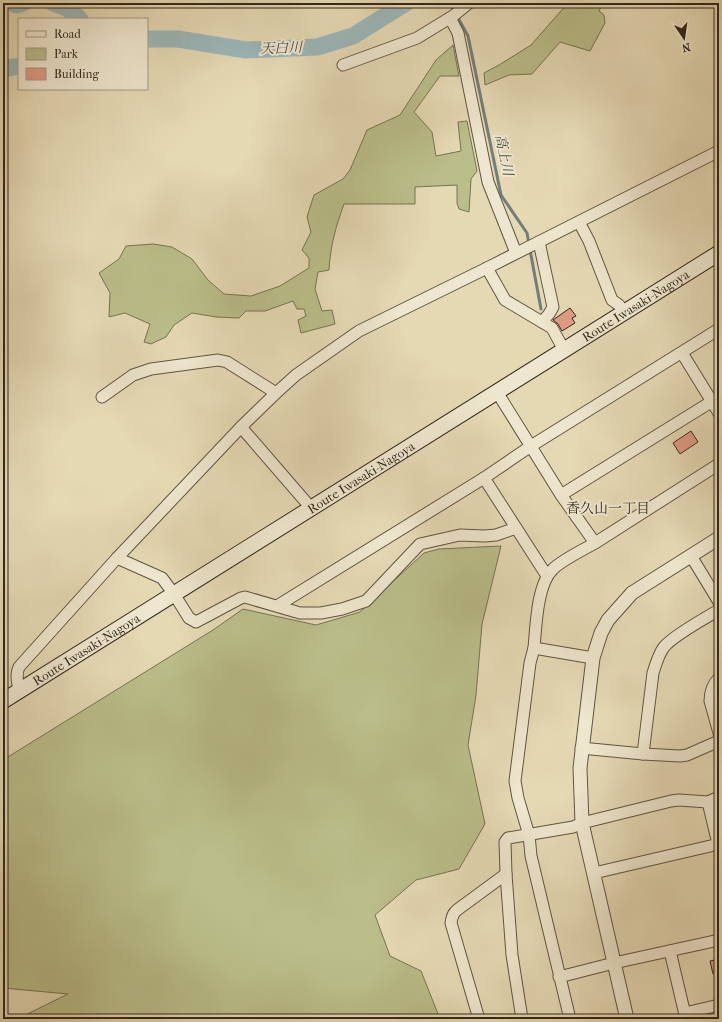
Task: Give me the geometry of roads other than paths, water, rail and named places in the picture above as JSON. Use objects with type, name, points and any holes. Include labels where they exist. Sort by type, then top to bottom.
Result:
[{"type":"main road","name":"Route Iwasaki-Nagoya","points":[[3,701],[719,253]]},
{"type":"street","points":[[343,66],[417,38],[458,12]]},
{"type":"street","points":[[458,12],[455,24],[488,182],[528,247],[553,307],[550,314],[542,322]]},
{"type":"street","points":[[19,691],[16,675],[18,667],[117,558],[241,427],[296,375],[358,331],[719,151]]},
{"type":"street","points":[[579,222],[612,300],[620,305],[624,312]]},
{"type":"street","points":[[487,268],[505,300],[552,328],[564,350]]},
{"type":"street","points":[[277,606],[484,478],[531,446],[719,329]]},
{"type":"street","points":[[682,353],[716,400],[719,413]]},
{"type":"street","points":[[102,397],[133,375],[151,369],[218,360],[227,362],[276,393]]},
{"type":"street","points":[[497,392],[561,494],[595,543]]},
{"type":"street","points":[[561,494],[716,400]]},
{"type":"street","points":[[241,427],[312,509]]},
{"type":"street","points":[[570,1019],[531,856],[529,835],[518,798],[515,780],[541,590],[547,576],[554,568],[719,464]]},
{"type":"street","points":[[484,478],[547,576]]},
{"type":"street","points":[[117,558],[159,576],[174,594],[189,618],[196,622],[245,597],[300,613],[321,612],[356,606],[366,601],[420,544],[460,535],[496,535],[516,528]]},
{"type":"street","points":[[627,1019],[582,823],[580,787],[581,748],[593,658],[601,633],[608,620],[632,593],[719,538]]},
{"type":"street","points":[[691,556],[719,602]]},
{"type":"street","points":[[643,754],[653,673],[661,652],[665,646],[676,638],[719,610]]},
{"type":"street","points":[[534,648],[593,658]]},
{"type":"street","points":[[719,678],[710,695],[712,712],[719,733]]},
{"type":"street","points":[[581,748],[680,756],[687,755],[719,741]]},
{"type":"street","points":[[522,1019],[512,954],[506,874],[505,842],[508,838],[573,827],[582,823],[671,801],[679,800],[708,802],[719,797]]},
{"type":"street","points":[[594,873],[719,844],[708,802]]},
{"type":"street","points":[[478,1019],[452,924],[452,918],[454,913],[506,874]]},
{"type":"street","points":[[559,977],[614,963],[719,940]]},
{"type":"street","points":[[670,951],[685,1016],[719,1005]]},
{"type":"waterway","name":"天白川","points":[[12,3],[16,5],[23,3]]},
{"type":"waterway","name":"天白川","points":[[53,3],[67,8],[79,18]]},
{"type":"waterway","name":"天白川","points":[[148,39],[178,39],[246,50],[317,47],[353,36],[406,3]]},
{"type":"waterway","name":"高上川","points":[[449,3],[454,11]]},
{"type":"waterway","name":"高上川","points":[[457,16],[468,36],[501,195],[527,233],[529,244]]},
{"type":"waterway","points":[[3,69],[18,66]]},
{"type":"waterway","name":"高上川","points":[[530,250],[541,309]]},
{"type":"district","name":"香久山一丁目","points":[[608,508]]}]
